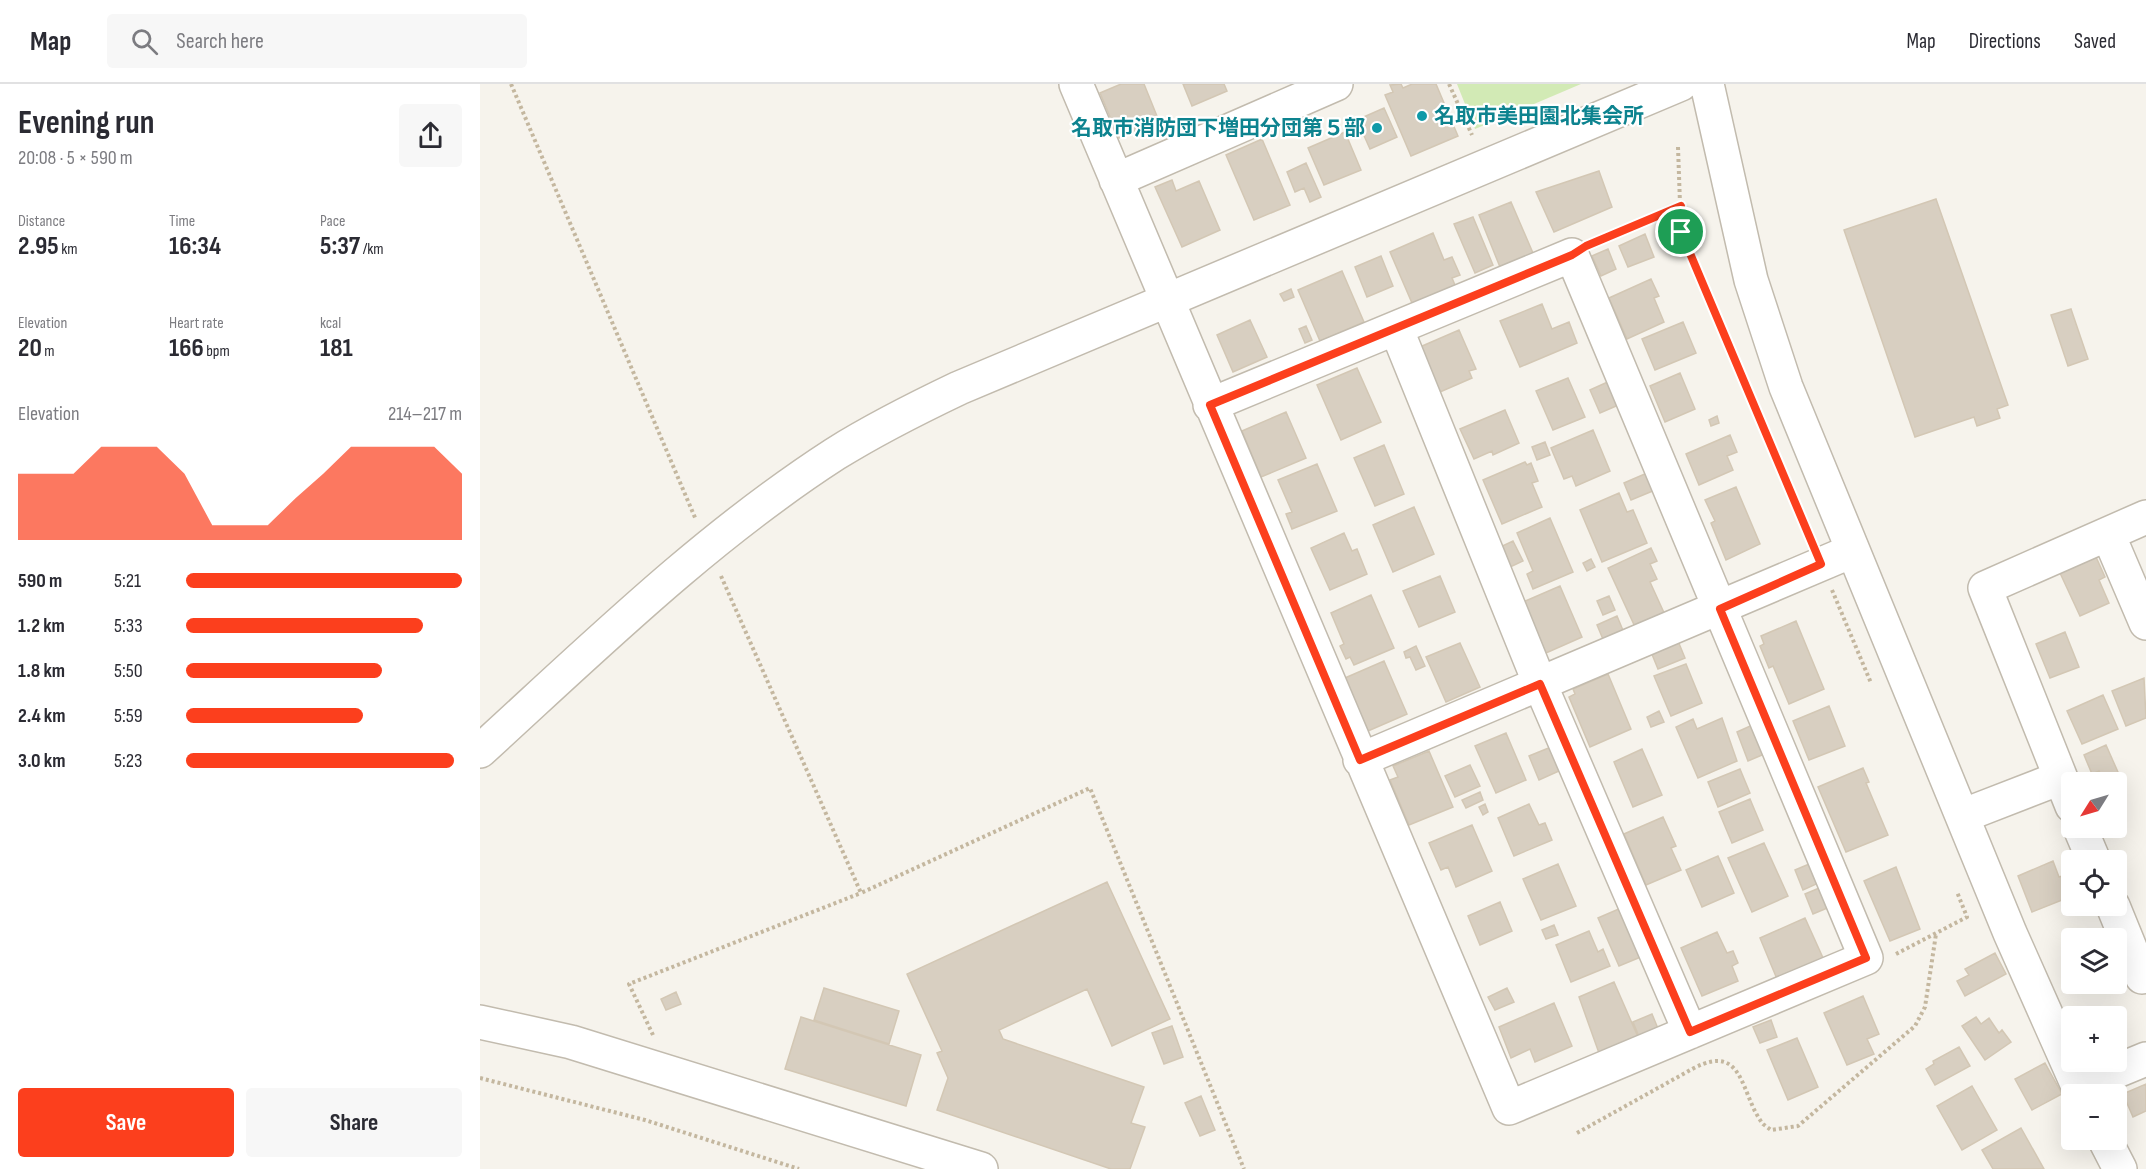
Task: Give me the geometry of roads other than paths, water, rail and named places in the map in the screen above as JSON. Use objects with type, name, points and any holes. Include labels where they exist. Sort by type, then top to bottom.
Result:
[{"type":"street","points":[[1076,84],[1166,301],[1360,760],[1509,1108],[1866,958],[1572,255],[1210,405]]},
{"type":"street","points":[[1116,180],[1275,96],[1336,84]]},
{"type":"street","points":[[480,751],[645,600],[708,547],[799,479],[886,424],[959,388],[1681,84]]},
{"type":"street","points":[[1707,84],[1751,280],[1786,387],[2010,933],[2077,1084]]},
{"type":"street","points":[[1396,328],[1540,684],[1690,1032]]},
{"type":"street","points":[[2061,779],[1985,588],[2146,517]]},
{"type":"street","points":[[2108,534],[2146,623]]},
{"type":"street","points":[[1360,760],[1852,551]]},
{"type":"street","points":[[1962,816],[2061,793]]},
{"type":"street","points":[[2116,916],[2142,977],[2146,975]]},
{"type":"street","points":[[480,1022],[571,1042],[981,1169]]},
{"type":"street","points":[[2094,1084],[2146,1059]]},
{"type":"street","points":[[2110,1150],[2120,1169]]},
{"type":"place","name":"名取市美田園北集会所","points":[[1422,116]]},
{"type":"place","name":"名取市消防団下増田分団第５部","points":[[1377,128]]}]
